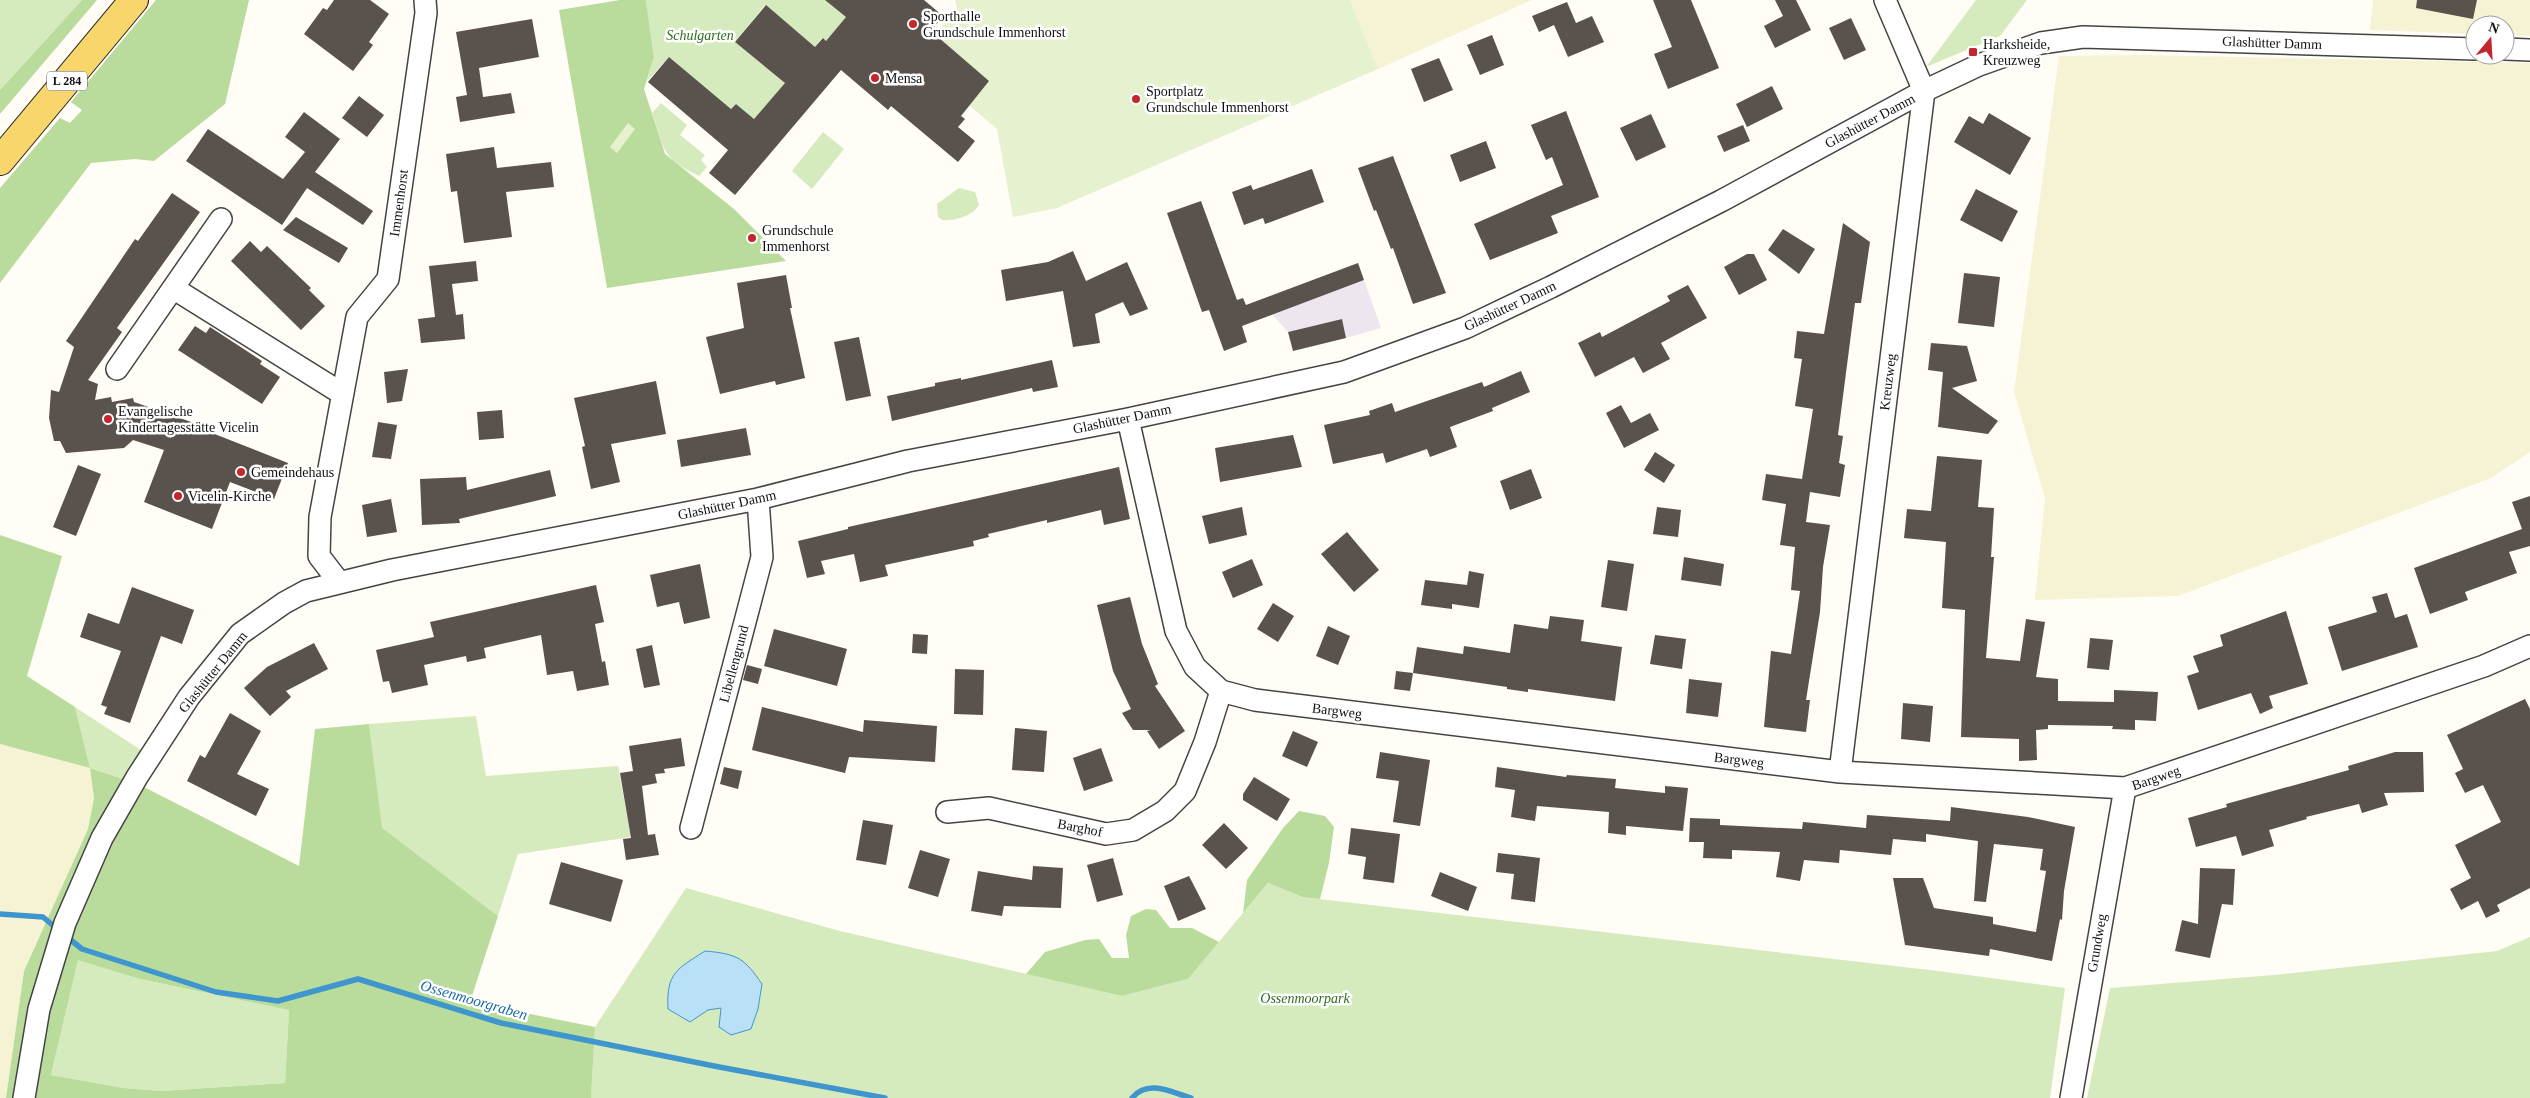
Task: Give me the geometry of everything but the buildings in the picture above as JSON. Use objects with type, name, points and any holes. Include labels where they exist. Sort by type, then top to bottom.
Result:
[{"type":"main road","name":"L 284","points":[[0,161],[134,0]]},
{"type":"street","name":"Immenhorst","points":[[339,582],[319,556],[320,517],[357,317],[388,279],[424,23],[425,0]]},
{"type":"street","points":[[1885,0],[1924,91]]},
{"type":"street","name":"Glashütter Damm","points":[[24,1098],[38,1009],[65,923],[102,838],[137,777],[189,698],[240,634],[284,602],[306,591],[339,582],[758,499],[908,462],[1128,419],[1344,372],[1465,328],[1721,201],[1924,91],[1979,65],[2041,42],[2083,37],[2465,48]]},
{"type":"street","points":[[2515,49],[2530,50]]},
{"type":"street","name":"Kreuzweg","points":[[1840,772],[1924,91]]},
{"type":"street","points":[[118,369],[221,219]]},
{"type":"street","points":[[173,288],[342,393]]},
{"type":"street","name":"Bargweg","points":[[1128,419],[1176,631],[1195,667],[1221,691],[1264,702],[1840,772],[2125,788],[2484,666],[2530,646]]},
{"type":"street","name":"Libellengrund","points":[[691,828],[762,557],[758,499]]},
{"type":"street","name":"Barghof","points":[[947,812],[989,808],[1106,834],[1133,830],[1165,811],[1185,790],[1205,742],[1221,691]]},
{"type":"street","name":"Grundweg","points":[[2071,1098],[2125,788]]},
{"type":"shaded area","points":[[1350,0],[1532,0],[1378,69]]},
{"type":"shaded area","points":[[2373,0],[2530,0],[2530,36],[2515,35],[2515,15],[2465,15],[2465,34],[2370,30]]},
{"type":"shaded area","points":[[2141,55],[2465,62],[2465,65],[2515,65],[2515,63],[2530,63],[2530,452],[2491,478],[2178,596],[2035,600],[2045,498],[2014,392],[2059,56]]},
{"type":"shaded area","points":[[1364,280],[1381,328],[1346,338],[1341,319],[1288,332],[1272,314]]},
{"type":"shaded area","points":[[0,744],[90,768],[94,798],[88,829],[24,971],[6,1098],[0,1098]]},
{"type":"green space","points":[[0,0],[82,0],[0,90]]},
{"type":"green space","points":[[82,0],[97,0],[0,114],[0,90]]},
{"type":"green space","points":[[156,0],[249,0],[225,104],[154,161],[135,159],[91,163],[0,283],[0,188],[60,118],[70,123],[82,110],[71,102]]},
{"type":"green space","points":[[620,0],[646,0],[654,57],[644,89],[665,154],[734,209],[786,261],[607,288],[559,10]]},
{"type":"green space","name":"Schulgarten","points":[[646,0],[838,0],[833,6],[846,17],[826,41],[822,38],[815,47],[765,5],[735,42],[785,83],[754,119],[736,104],[731,109],[669,57],[647,81],[654,56]]},
{"type":"green space","name":"Sportplatz Grundschule Immenhorst","points":[[955,0],[1350,0],[1378,69],[1057,208],[1013,217],[997,129],[915,59],[957,8]]},
{"type":"green space","points":[[1976,0],[2027,0],[2000,36],[1926,67]]},
{"type":"green space","points":[[661,103],[687,125],[680,135],[705,155],[701,160],[707,167],[699,176],[678,164],[666,152],[652,113]]},
{"type":"green space","points":[[628,123],[635,129],[617,153],[610,147]]},
{"type":"green space","points":[[823,132],[844,149],[812,189],[792,171]]},
{"type":"green space","points":[[959,188],[975,192],[979,205],[973,212],[963,217],[942,220],[938,217],[937,204]]},
{"type":"green space","points":[[0,535],[62,556],[27,676],[75,707],[90,768],[0,744]]},
{"type":"green space","points":[[75,707],[153,758],[138,784],[90,768]]},
{"type":"green space","points":[[476,716],[486,776],[618,766],[631,837],[518,854],[498,916],[381,828],[369,724]]},
{"type":"green space","points":[[369,724],[382,828],[498,916],[470,1002],[595,1027],[591,1098],[6,1098],[24,971],[88,829],[94,798],[90,768],[138,784],[299,866],[315,729]],"holes":[[[78,960],[140,979],[289,1010],[285,1083],[161,1091],[124,1088],[51,1075]]]},
{"type":"green space","points":[[1299,811],[1325,816],[1334,827],[1329,863],[1320,899],[1302,897],[1268,883],[1243,913],[1247,880],[1283,828]]},
{"type":"green space","name":"Ossenmoorpark","points":[[1268,883],[1302,897],[1938,971],[2065,988],[2050,1098],[591,1098],[595,1027],[686,888],[840,931],[1122,996],[1188,979]],"holes":[[[762,984],[721,1008],[708,1010]]]},
{"type":"green space","points":[[1146,909],[1156,910],[1170,928],[1192,928],[1219,942],[1188,979],[1122,996],[1026,974],[1045,952],[1085,940],[1099,939],[1112,958],[1129,958],[1126,935],[1131,916]]},
{"type":"green space","points":[[2530,937],[2530,1098],[2087,1098],[2110,988],[2274,975],[2497,951]]},
{"type":"green space","points":[[78,959],[140,979],[289,1010],[285,1083],[161,1091],[124,1088],[51,1075]]},
{"type":"water","points":[[705,951],[725,954],[739,959],[750,968],[762,984],[758,1009],[751,1029],[731,1035],[719,1027],[721,1008],[708,1010],[690,1022],[668,1009],[669,987],[675,973]]},
{"type":"waterway","name":"Ossenmoorgraben","points":[[0,914],[43,917],[56,928]]},
{"type":"waterway","name":"Ossenmoorgraben","points":[[67,937],[82,949],[216,992],[278,1001],[358,979],[501,1023],[885,1098]]},
{"type":"waterway","name":"Ossenmoorgraben","points":[[1132,1098],[1138,1092],[1152,1088],[1168,1090],[1191,1098]]},
{"type":"place","name":"Sporthalle Grundschule Immenhorst","points":[[913,24]]},
{"type":"place","name":"Harksheide, Kreuzweg","points":[[1973,52]]},
{"type":"place","name":"Mensa","points":[[875,78]]},
{"type":"place","name":"Sportplatz Grundschule Immenhorst","points":[[1136,99]]},
{"type":"place","name":"Grundschule Immenhorst","points":[[752,238]]},
{"type":"place","name":"Evangelische Kindertagesstätte Vicelin","points":[[108,419]]},
{"type":"place","name":"Gemeindehaus","points":[[241,472]]},
{"type":"place","name":"Vicelin-Kirche","points":[[178,496]]}]
